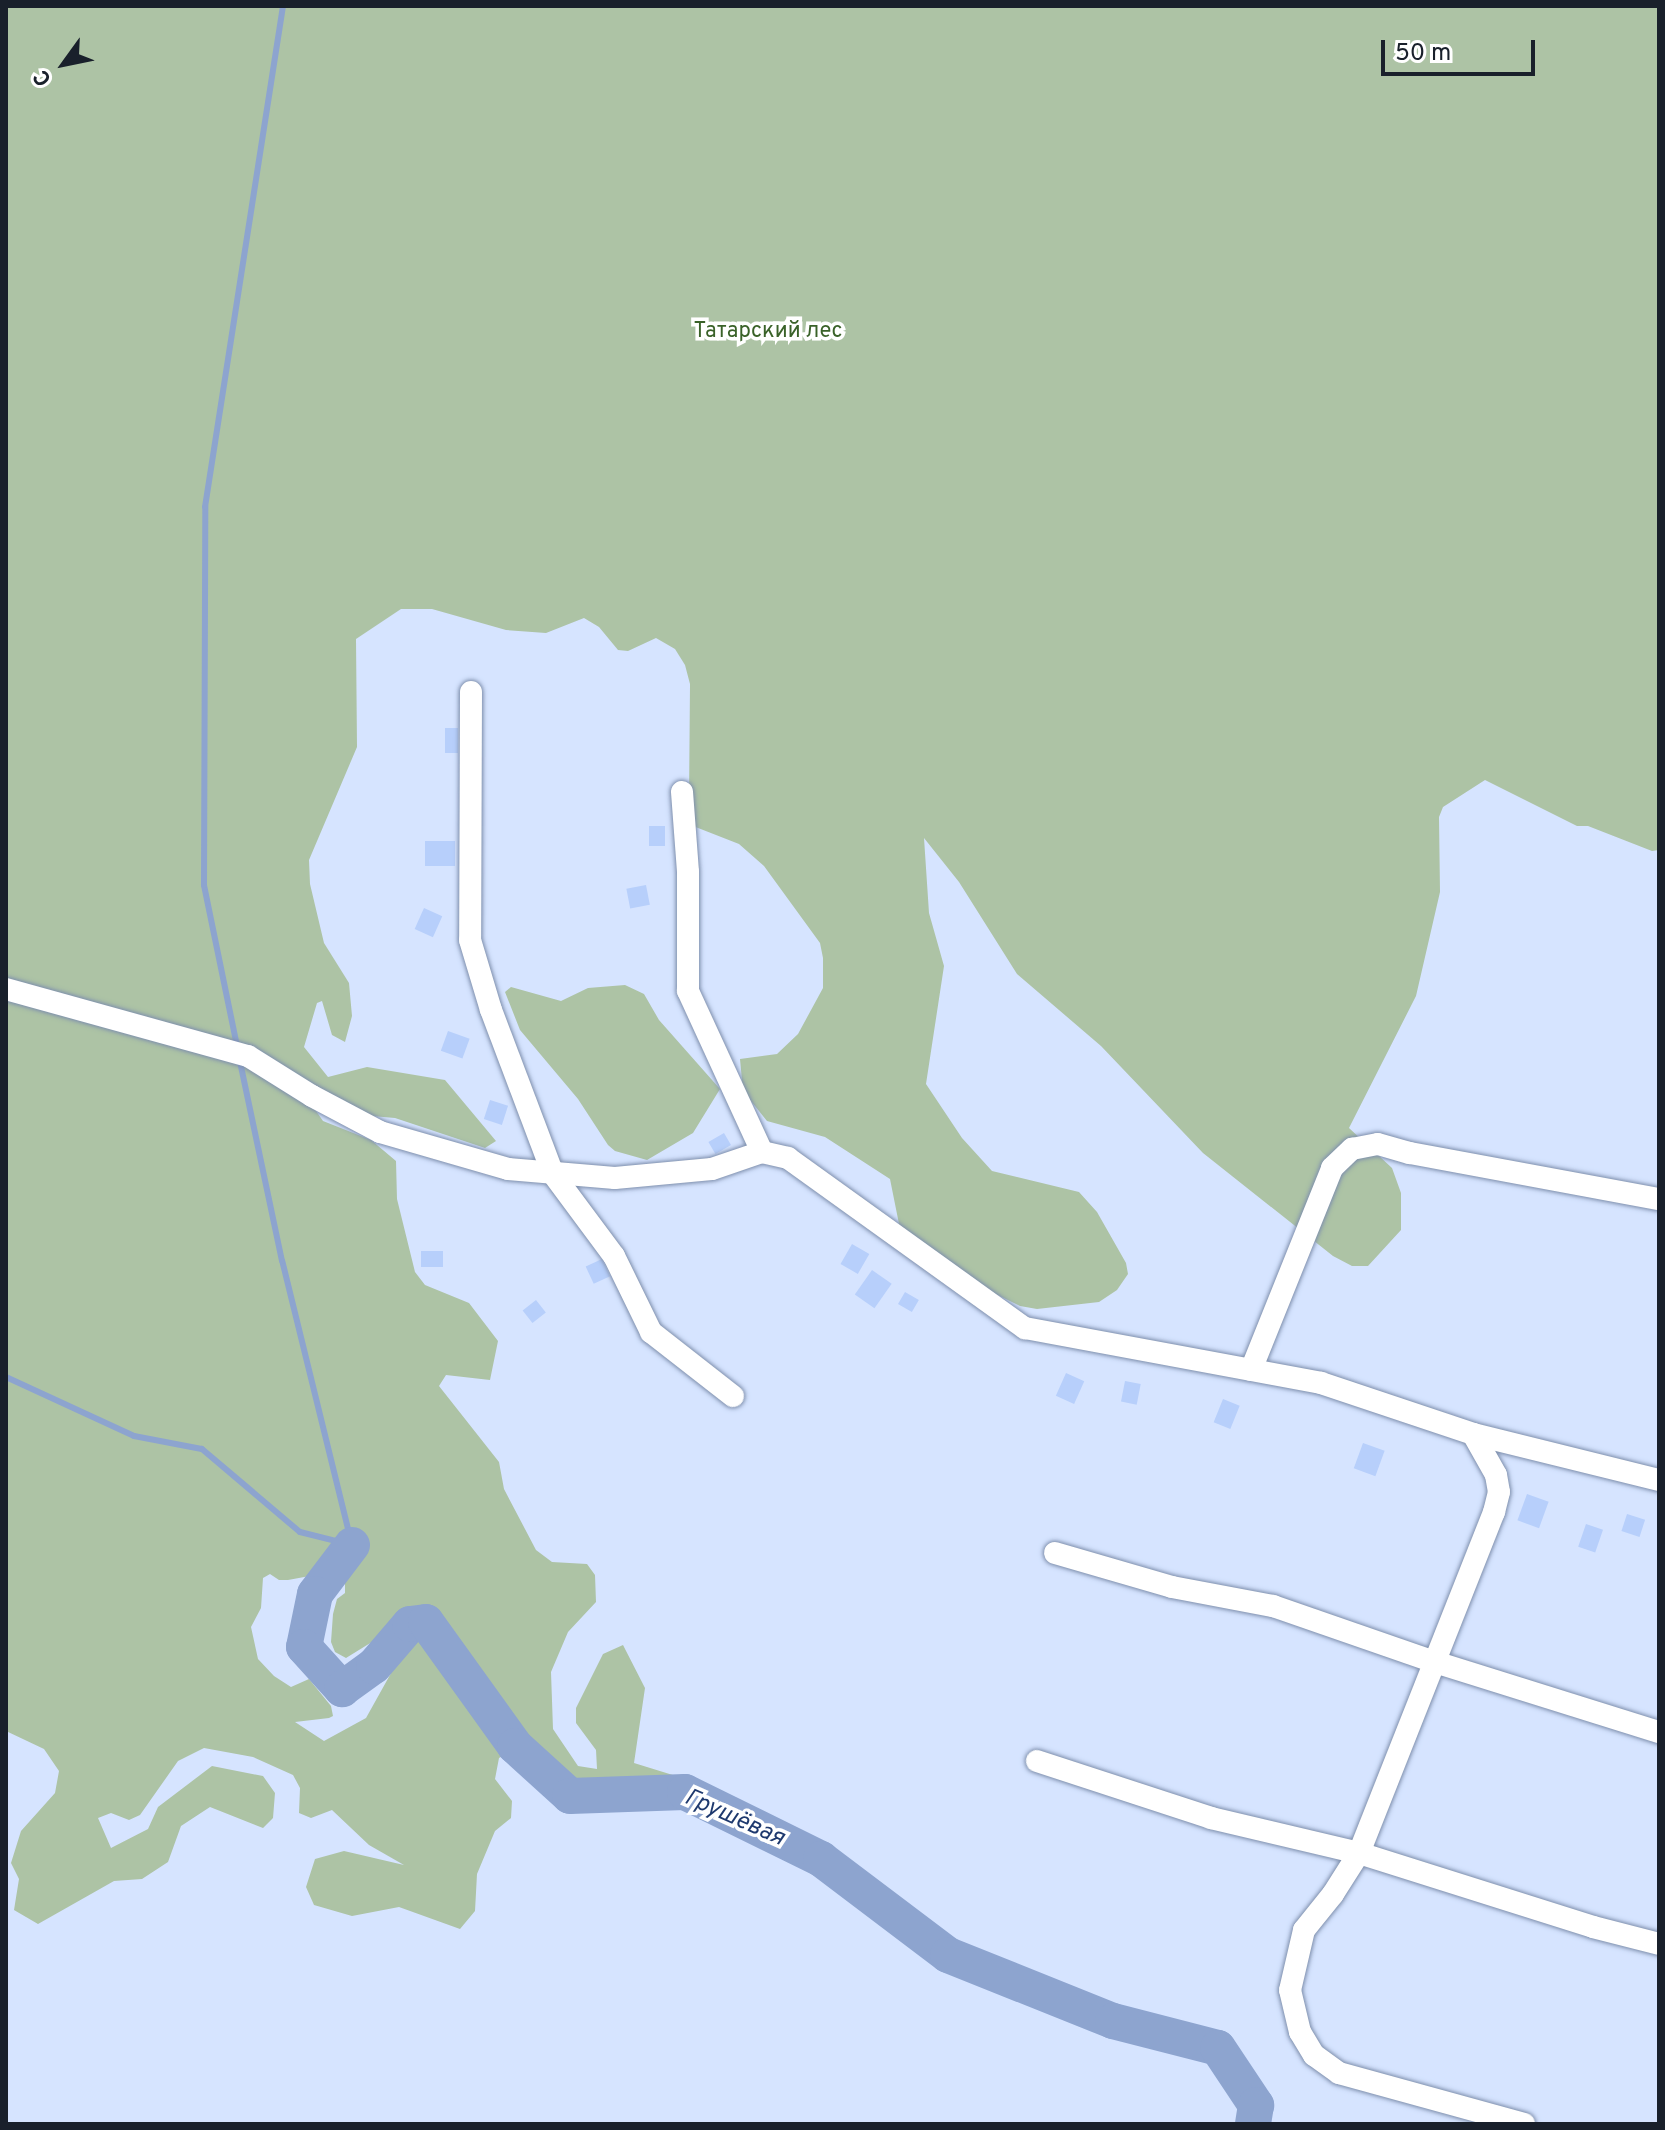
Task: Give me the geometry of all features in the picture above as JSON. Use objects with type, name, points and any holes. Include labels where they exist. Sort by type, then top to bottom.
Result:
[{"type":"street","points":[[471,692],[470,940],[491,1010],[553,1174],[614,1256],[651,1332],[733,1396]]},
{"type":"street","points":[[682,792],[688,872],[688,991],[762,1152]]},
{"type":"street","points":[[6,989],[248,1056],[312,1096],[380,1132],[508,1169],[615,1178],[712,1169],[762,1152],[788,1158],[1025,1328],[1321,1383],[1473,1434],[1659,1480]]},
{"type":"street","points":[[1251,1370],[1332,1168],[1352,1149],[1378,1144],[1659,1199]]},
{"type":"street","points":[[1473,1434],[1496,1475],[1499,1492],[1359,1853],[1333,1894],[1304,1930],[1290,1990],[1300,2032],[1314,2055],[1339,2073],[1524,2124]]},
{"type":"street","points":[[1055,1553],[1172,1587],[1273,1606],[1435,1662],[1659,1732]]},
{"type":"street","points":[[1037,1761],[1211,1818],[1359,1853],[1593,1927],[1659,1944]]},
{"type":"green space","name":"Татарский лес","points":[[6,6],[1659,6],[1659,850],[1652,851],[1588,826],[1577,826],[1485,780],[1443,807],[1439,817],[1440,892],[1416,996],[1349,1128],[1392,1168],[1401,1193],[1401,1230],[1368,1266],[1352,1266],[1333,1256],[1203,1153],[1101,1046],[1017,974],[959,882],[924,838],[929,913],[944,966],[926,1084],[962,1138],[992,1171],[1079,1192],[1097,1212],[1126,1263],[1128,1274],[1117,1290],[1099,1302],[1037,1309],[1020,1306],[904,1249],[890,1179],[825,1137],[767,1121],[743,1091],[740,1059],[777,1054],[798,1034],[823,988],[823,958],[820,943],[764,866],[739,844],[693,826],[689,801],[690,684],[685,665],[675,649],[656,638],[628,651],[618,650],[599,627],[584,618],[546,633],[506,630],[432,609],[401,609],[356,639],[357,747],[309,860],[310,884],[324,943],[349,983],[352,1016],[345,1042],[332,1035],[322,1001],[317,1003],[304,1047],[328,1077],[367,1067],[445,1080],[496,1141],[485,1148],[395,1118],[349,1114],[298,1085],[323,1121],[371,1140],[396,1161],[397,1199],[415,1272],[425,1285],[469,1303],[498,1341],[490,1380],[446,1375],[439,1386],[499,1462],[504,1489],[536,1550],[552,1562],[587,1564],[595,1575],[596,1602],[568,1632],[551,1672],[553,1729],[578,1766],[597,1769],[596,1750],[576,1723],[576,1708],[603,1654],[623,1645],[645,1688],[634,1763],[676,1776],[673,1799],[663,1806],[607,1784],[583,1798],[553,1798],[508,1753],[499,1758],[495,1779],[512,1801],[511,1818],[495,1831],[477,1874],[475,1911],[460,1929],[399,1907],[352,1916],[314,1905],[306,1887],[315,1859],[344,1851],[404,1865],[369,1845],[332,1810],[311,1818],[299,1813],[300,1788],[293,1775],[253,1757],[204,1748],[178,1761],[140,1815],[129,1820],[111,1813],[98,1818],[111,1848],[148,1829],[158,1807],[212,1766],[263,1776],[275,1793],[273,1818],[263,1828],[210,1807],[181,1826],[168,1862],[142,1879],[114,1881],[38,1924],[14,1910],[19,1879],[11,1863],[21,1831],[55,1793],[59,1771],[44,1749],[6,1731]],"holes":[[[326,1573],[345,1582],[345,1593],[337,1599],[333,1614],[331,1642],[335,1652],[346,1658],[380,1637],[395,1644],[400,1657],[366,1718],[324,1741],[295,1722],[329,1718],[333,1716],[331,1706],[309,1679],[291,1687],[274,1676],[258,1659],[251,1627],[261,1608],[263,1578],[270,1574],[279,1580],[288,1580]]]},
{"type":"green space","points":[[625,985],[644,994],[659,1020],[720,1089],[693,1133],[647,1160],[615,1151],[608,1145],[578,1099],[520,1030],[505,992],[511,987],[561,1001],[588,988]]},
{"type":"building","points":[[445,728],[458,728],[458,753],[445,753]]},
{"type":"building","points":[[649,826],[665,826],[665,846],[649,846]]},
{"type":"building","points":[[425,841],[455,841],[455,866],[425,866]]},
{"type":"building","points":[[646,885],[650,905],[630,908],[626,889]]},
{"type":"building","points":[[424,908],[442,916],[433,937],[415,929]]},
{"type":"building","points":[[448,1031],[470,1039],[462,1059],[441,1051]]},
{"type":"building","points":[[490,1100],[508,1106],[502,1125],[484,1119]]},
{"type":"building","points":[[724,1133],[731,1145],[715,1154],[708,1142]]},
{"type":"building","points":[[852,1244],[869,1254],[858,1274],[840,1264]]},
{"type":"building","points":[[421,1251],[443,1251],[443,1267],[421,1267]]},
{"type":"building","points":[[602,1259],[610,1276],[594,1284],[586,1267]]},
{"type":"building","points":[[872,1270],[892,1284],[874,1308],[855,1295]]},
{"type":"building","points":[[905,1292],[919,1300],[912,1312],[898,1304]]},
{"type":"building","points":[[536,1300],[546,1313],[532,1323],[523,1310]]},
{"type":"building","points":[[1066,1373],[1084,1381],[1074,1404],[1056,1396]]},
{"type":"building","points":[[1125,1381],[1141,1384],[1137,1405],[1121,1402]]},
{"type":"building","points":[[1223,1399],[1240,1406],[1230,1429],[1214,1422]]},
{"type":"building","points":[[1363,1443],[1385,1451],[1375,1476],[1354,1468]]},
{"type":"building","points":[[1527,1494],[1549,1502],[1539,1528],[1517,1520]]},
{"type":"building","points":[[1627,1514],[1645,1520],[1640,1537],[1621,1531]]},
{"type":"building","points":[[1586,1524],[1603,1530],[1595,1553],[1578,1547]]},
{"type":"waterway","points":[[237,1046],[204,885],[205,507],[283,6]]},
{"type":"waterway","points":[[6,1377],[134,1436],[202,1449],[300,1532],[352,1545],[282,1261],[239,1057]]},
{"type":"waterway","name":"Грушёвая","points":[[352,1545],[315,1594],[304,1647],[342,1689],[374,1666],[410,1624],[426,1622],[515,1746],[570,1796],[685,1792],[821,1859],[948,1955],[1113,2021],[1218,2048],[1256,2105],[1253,2124]]}]
